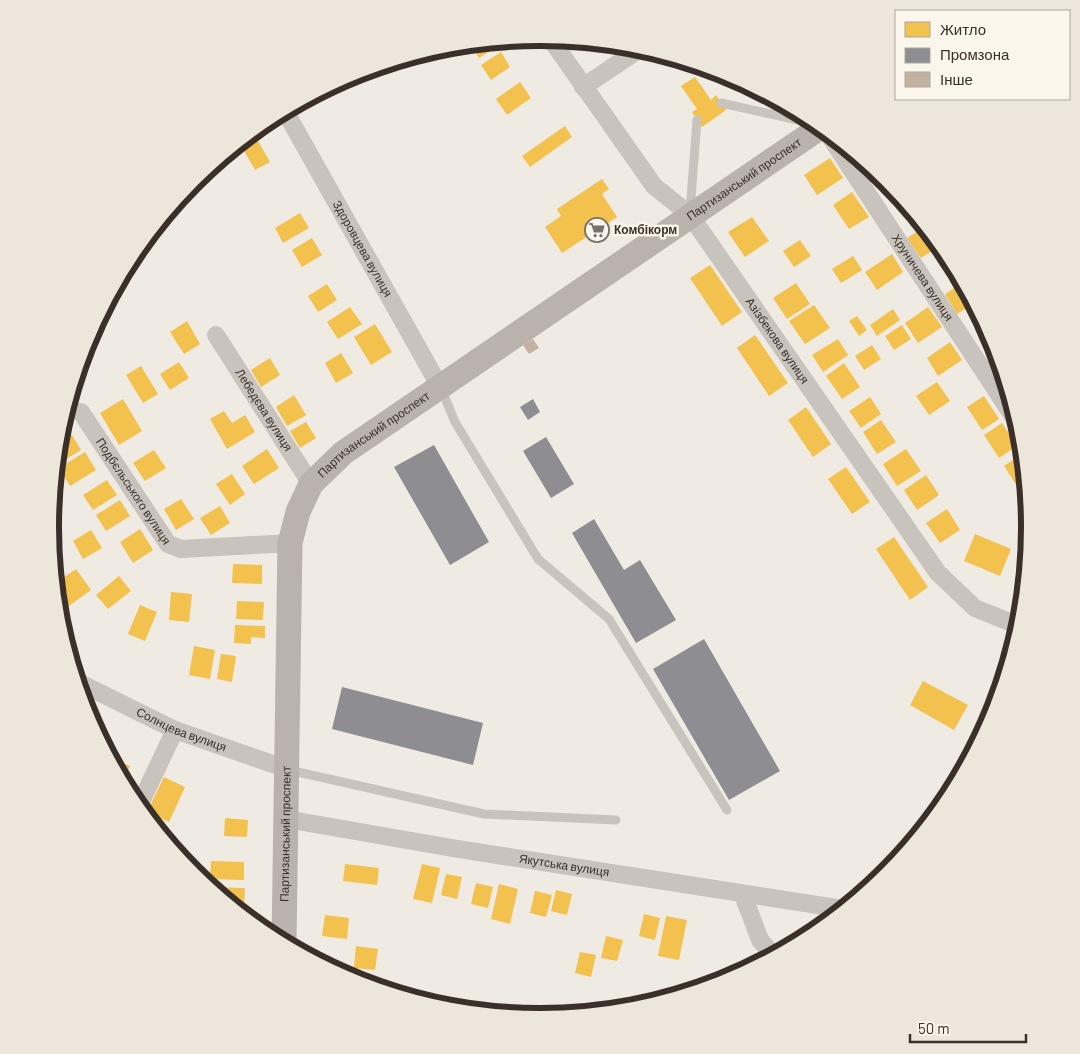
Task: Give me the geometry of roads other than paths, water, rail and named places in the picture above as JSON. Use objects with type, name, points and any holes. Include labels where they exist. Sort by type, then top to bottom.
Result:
[{"type":"street","name":"Азізбекова вулиця","points":[[556,47],[654,186],[690,215],[938,573],[974,608],[1011,623]]},
{"type":"street","points":[[583,87],[631,54]]},
{"type":"street","name":"Здоровцева вулиця","points":[[288,118],[440,386]]},
{"type":"street","name":"Партизанський проспект","points":[[284,934],[290,543],[298,512],[311,484],[343,453],[813,131]]},
{"type":"street","name":"Хруничева вулиця","points":[[840,152],[1004,401]]},
{"type":"street","name":"Лебедєва вулиця","points":[[216,335],[311,484]]},
{"type":"street","name":"Подбєльського вулиця","points":[[81,412],[168,544],[181,549],[290,543]]},
{"type":"street","name":"Солнцева вулиця","points":[[87,686],[175,730],[287,769]]},
{"type":"street","points":[[143,798],[175,730]]},
{"type":"street","name":"Якутська вулиця","points":[[286,819],[834,908]]},
{"type":"street","points":[[743,894],[760,940],[769,949]]},
{"type":"lane","points":[[721,103],[796,120]]},
{"type":"lane","points":[[690,215],[697,120]]},
{"type":"lane","points":[[440,386],[455,422],[538,559],[609,619],[727,810]]},
{"type":"lane","points":[[287,769],[484,814],[616,820]]},
{"type":"place","name":"Комбікорм","points":[[597,230]]}]
